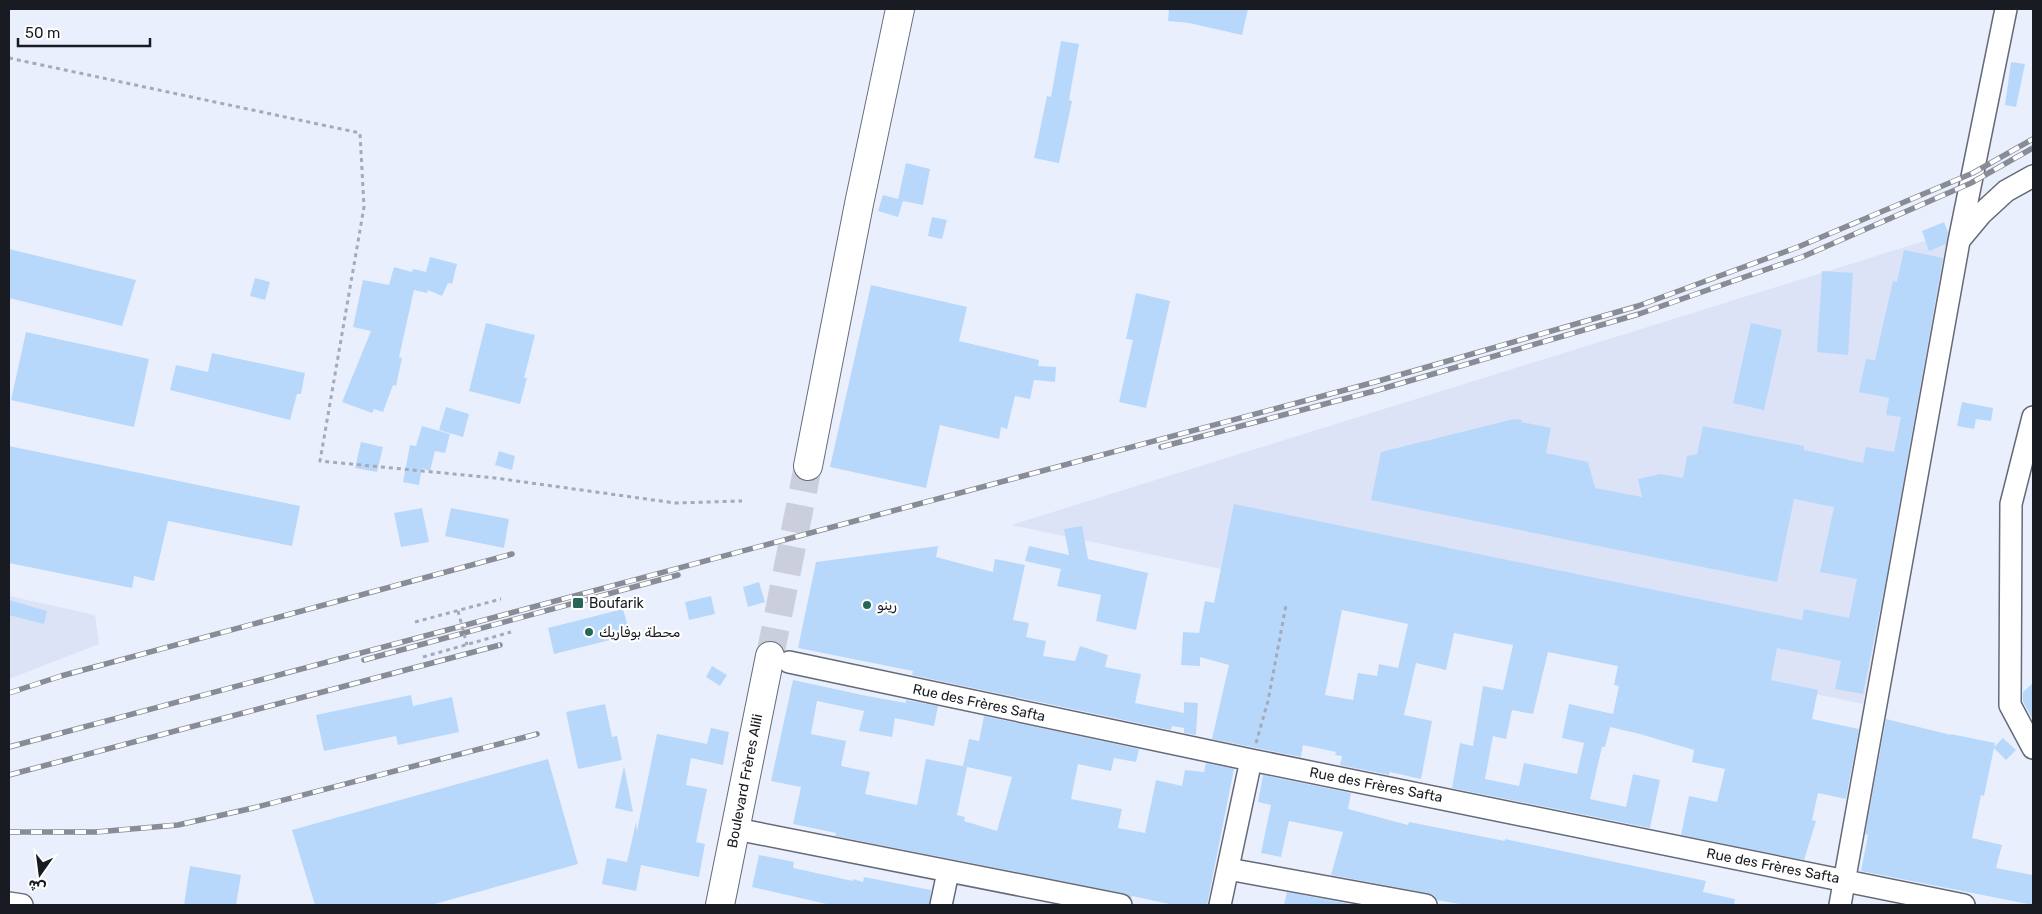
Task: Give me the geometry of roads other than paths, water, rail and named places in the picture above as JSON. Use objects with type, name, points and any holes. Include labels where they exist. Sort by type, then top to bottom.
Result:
[{"type":"main road","points":[[808,466],[859,204],[900,9]]},
{"type":"main road","name":"Boulevard Frères Alili","points":[[720,905],[736,829],[779,659]]},
{"type":"street","points":[[1840,905],[1846,880],[1959,240],[2006,9]]},
{"type":"street","points":[[1959,240],[1981,214],[2006,191],[2033,176]]},
{"type":"street","points":[[2033,417],[2011,504],[2010,667],[2010,705],[2033,748]]},
{"type":"street","name":"Rue des Frères Safta","points":[[779,659],[1252,760],[1964,905]]},
{"type":"street","points":[[1220,905],[1252,760]]},
{"type":"street","points":[[736,829],[1121,905]]},
{"type":"street","points":[[1228,869],[1426,905]]},
{"type":"street","points":[[941,905],[948,872]]},
{"type":"street","points":[[9,904],[22,905]]},
{"type":"tunnel","points":[[770,656],[808,466]]},
{"type":"railway","points":[[9,747],[1375,382],[1638,306],[1798,247],[1973,173],[2033,139]]},
{"type":"railway","points":[[1161,447],[1378,390],[1639,314],[1802,257],[1971,183],[2033,148]]},
{"type":"railway","points":[[9,693],[61,676],[512,554]]},
{"type":"railway","points":[[364,660],[678,575]]},
{"type":"railway","points":[[9,775],[500,645]]},
{"type":"railway","points":[[9,832],[96,832],[178,825],[253,808],[537,734]]},
{"type":"place","name":"Boufarik","points":[[578,603]]},
{"type":"place","name":"رينو","points":[[867,605]]},
{"type":"place","name":"محطة بوفاريك","points":[[589,632]]}]
